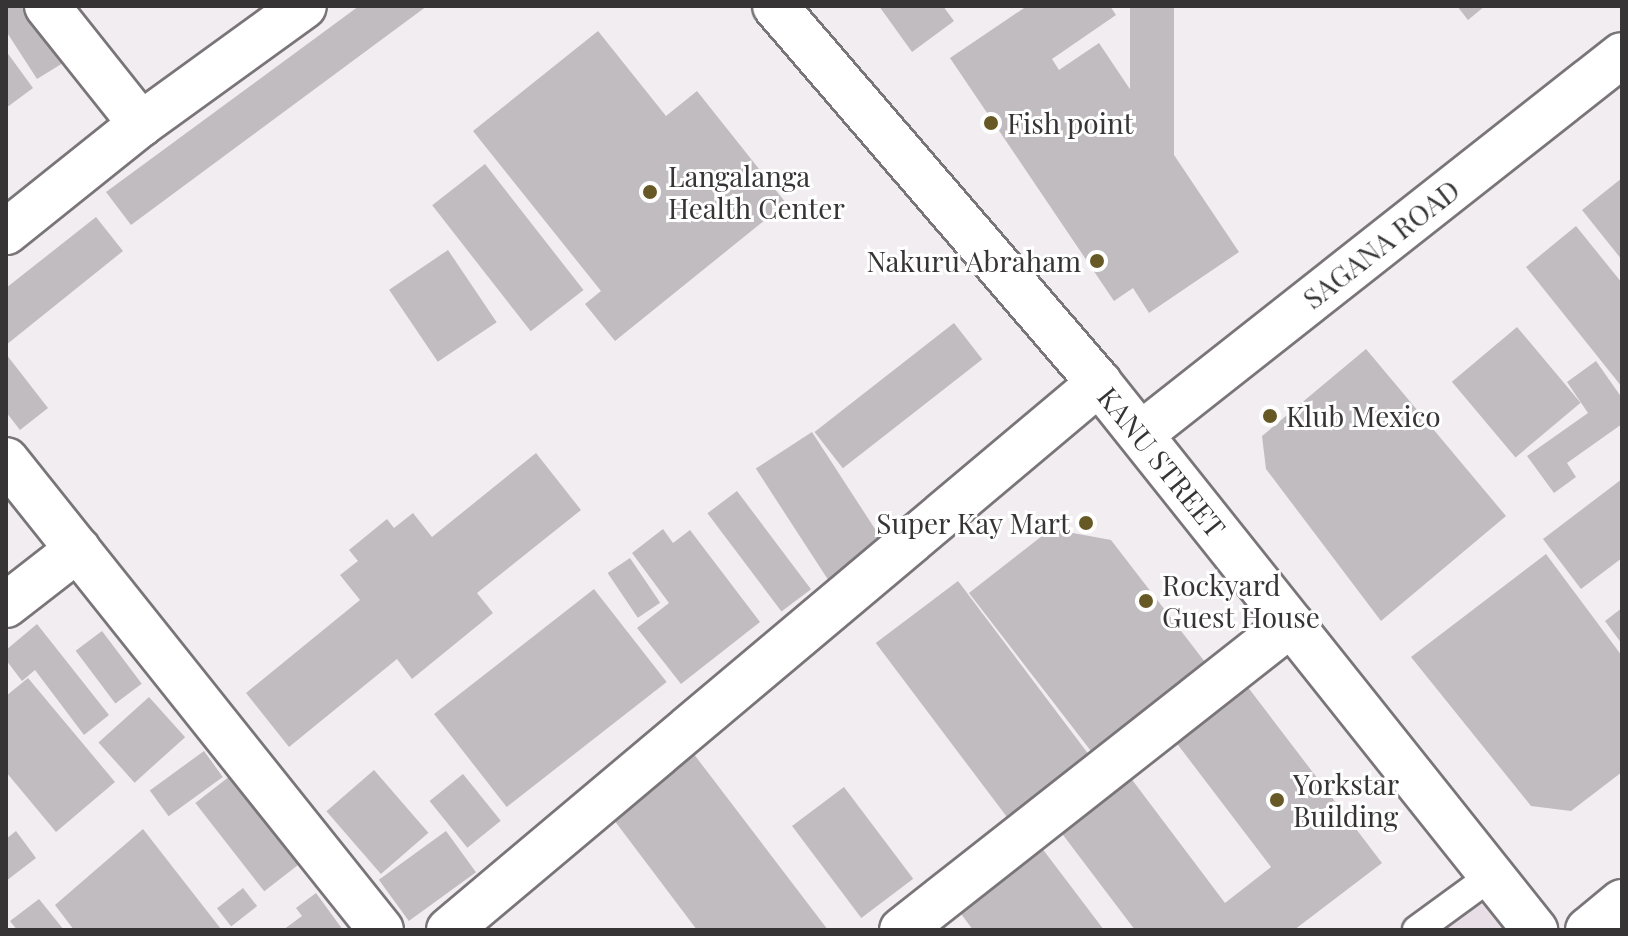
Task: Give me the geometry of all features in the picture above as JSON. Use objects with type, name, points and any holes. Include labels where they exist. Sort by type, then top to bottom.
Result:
[{"type":"street","points":[[47,6],[141,124]]},
{"type":"street","points":[[6,232],[141,124],[304,6]]},
{"type":"street","name":"KANU STREET","points":[[775,6],[1141,434],[1535,930]]},
{"type":"street","name":"SAGANA ROAD","points":[[1141,434],[1622,55]]},
{"type":"street","points":[[449,930],[1099,383]]},
{"type":"street","points":[[6,460],[381,930]]},
{"type":"street","points":[[6,605],[78,549]]},
{"type":"street","points":[[902,930],[1291,624]]},
{"type":"street","points":[[1588,930],[1622,902]]},
{"type":"lane","points":[[1417,930],[1491,876]]},
{"type":"shaded area","points":[[1491,876],[1535,930],[1427,930]]},
{"type":"building","points":[[6,6],[28,6],[63,63],[37,79],[6,31]]},
{"type":"building","points":[[359,6],[427,6],[131,225],[106,192]]},
{"type":"building","points":[[879,6],[943,6],[954,21],[912,52]]},
{"type":"building","points":[[1027,6],[1110,6],[1116,15],[1052,59],[1059,70],[1099,43],[1239,252],[1149,313],[1133,288],[1114,301],[950,58]]},
{"type":"building","points":[[1130,6],[1174,6],[1174,258],[1130,258]]},
{"type":"building","points":[[1457,6],[1485,6],[1468,20]]},
{"type":"building","name":"Langalanga Health Center","points":[[598,31],[666,116],[697,91],[786,203],[615,341],[585,304],[601,291],[473,131]]},
{"type":"building","points":[[6,51],[33,88],[6,108]]},
{"type":"building","points":[[485,164],[584,290],[531,331],[432,205]]},
{"type":"building","points":[[1622,178],[1622,260],[1582,210]]},
{"type":"building","points":[[96,217],[123,251],[6,345],[6,288]]},
{"type":"building","points":[[1576,226],[1622,283],[1622,387],[1526,267]]},
{"type":"building","points":[[448,250],[497,322],[438,362],[389,290]]},
{"type":"building","points":[[954,323],[982,359],[843,468],[815,432]]},
{"type":"building","points":[[1517,327],[1581,403],[1516,457],[1452,382]]},
{"type":"building","points":[[1366,349],[1506,516],[1381,621],[1266,469],[1262,436]]},
{"type":"building","points":[[6,354],[48,408],[20,430],[6,412]]},
{"type":"building","points":[[1596,361],[1622,398],[1622,424],[1567,463],[1576,477],[1554,493],[1527,456],[1588,413],[1567,382]]},
{"type":"building","points":[[812,432],[884,544],[828,580],[756,468]]},
{"type":"building","points":[[536,453],[581,510],[477,593],[493,613],[412,679],[397,659],[289,747],[246,693],[360,600],[340,575],[358,561],[349,550],[387,519],[394,528],[413,513],[432,537]]},
{"type":"building","points":[[1622,479],[1622,558],[1581,589],[1543,539]]},
{"type":"building","points":[[737,491],[811,589],[781,611],[707,513]]},
{"type":"building","points":[[663,529],[673,543],[690,530],[760,622],[681,684],[637,628],[669,603],[632,553]]},
{"type":"building","points":[[1051,529],[1111,540],[1215,675],[1101,764],[969,593]]},
{"type":"building","points":[[1546,554],[1622,656],[1622,772],[1571,811],[1531,806],[1411,657]]},
{"type":"building","points":[[630,558],[660,603],[638,618],[608,573]]},
{"type":"building","points":[[958,581],[1099,768],[1017,830],[876,643]]},
{"type":"building","points":[[594,589],[667,682],[507,807],[434,714]]},
{"type":"building","points":[[1622,608],[1622,644],[1605,621]]},
{"type":"building","points":[[37,624],[109,715],[84,735],[35,670],[22,681],[6,660],[6,650]]},
{"type":"building","points":[[102,631],[142,684],[115,704],[76,651]]},
{"type":"building","points":[[28,678],[115,782],[56,832],[6,772],[6,696]]},
{"type":"building","name":"Yorkstar Building","points":[[1247,686],[1382,863],[1294,930],[1135,930],[1057,827],[1127,773],[1225,903],[1271,867],[1175,741]]},
{"type":"building","points":[[149,697],[185,737],[135,783],[98,743]]},
{"type":"building","points":[[204,751],[223,777],[169,816],[150,790]]},
{"type":"building","points":[[693,753],[828,930],[697,930],[611,816]]},
{"type":"building","points":[[374,770],[428,833],[381,874],[326,811]]},
{"type":"building","points":[[463,774],[501,821],[467,848],[430,801]]},
{"type":"building","points":[[230,776],[299,864],[264,891],[195,803]]},
{"type":"building","points":[[844,787],[913,879],[861,918],[792,826]]},
{"type":"building","points":[[143,829],[221,929],[74,930],[55,905]]},
{"type":"building","points":[[16,831],[36,858],[6,881],[6,839]]},
{"type":"building","points":[[446,831],[476,872],[409,921],[379,880]]},
{"type":"building","points":[[1035,839],[1104,930],[973,930],[953,903]]},
{"type":"building","points":[[243,888],[257,906],[231,926],[217,908]]},
{"type":"building","points":[[316,893],[343,930],[283,930],[302,916],[296,908]]},
{"type":"building","points":[[39,899],[64,930],[17,930],[10,921]]},
{"type":"place","name":"Fish point","points":[[991,123]]},
{"type":"place","name":"Langalanga Health Center","points":[[650,192]]},
{"type":"place","name":"Nakuru Abraham","points":[[1097,261]]},
{"type":"place","name":"Klub Mexico","points":[[1270,416]]},
{"type":"place","name":"Super Kay Mart","points":[[1086,523]]},
{"type":"place","name":"Rockyard Guest House","points":[[1146,601]]},
{"type":"place","name":"Yorkstar Building","points":[[1277,800]]}]
